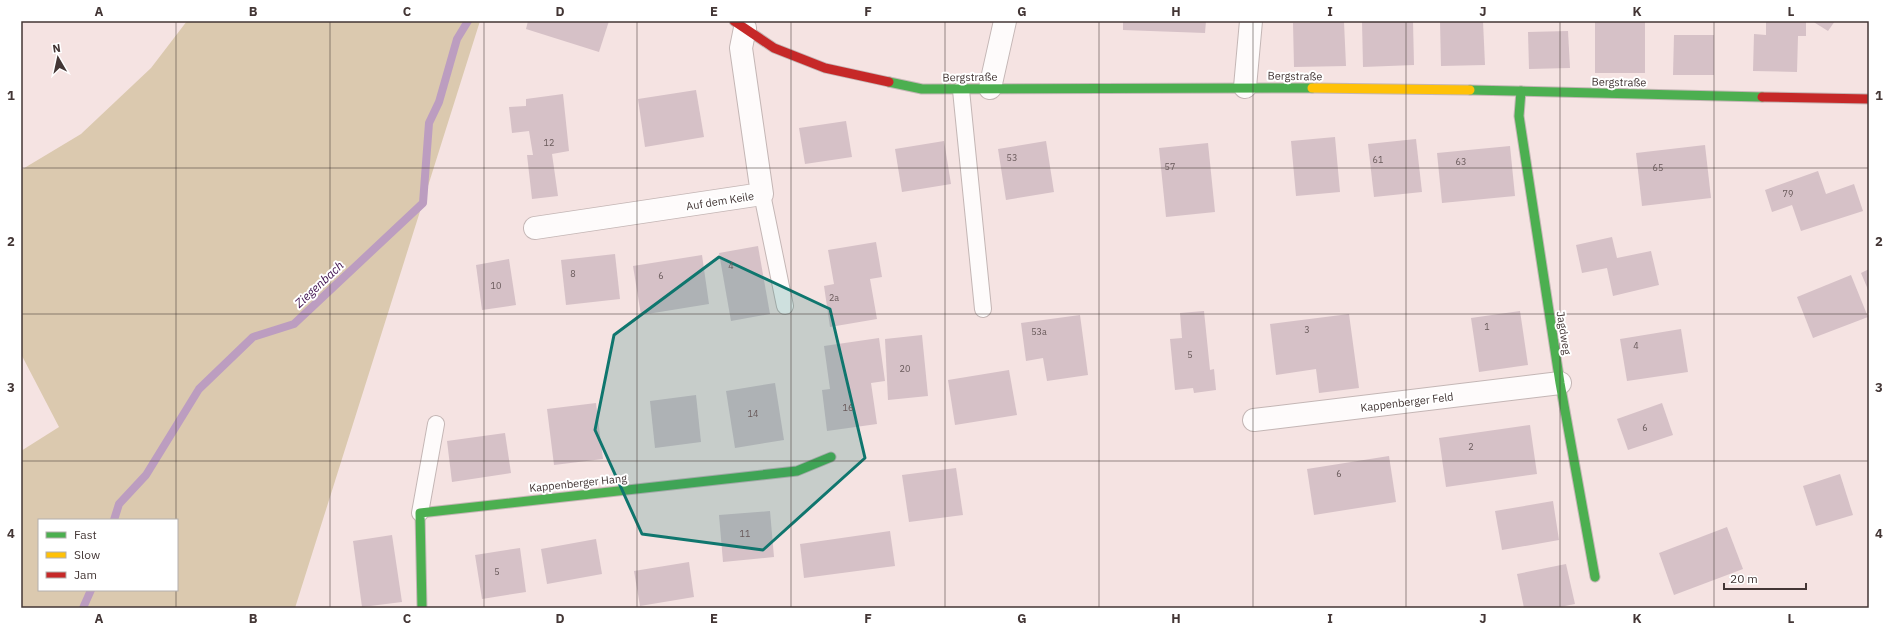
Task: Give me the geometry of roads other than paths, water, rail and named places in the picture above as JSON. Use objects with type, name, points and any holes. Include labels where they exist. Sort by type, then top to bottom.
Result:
[{"type":"street","points":[[990,88],[1005,21]]},
{"type":"street","points":[[1245,87],[1251,21]]},
{"type":"street","name":"Bergstraße","points":[[740,25],[774,48],[825,68],[922,89],[962,90],[990,88],[1245,87],[1521,91],[1869,99]]},
{"type":"street","name":"Auf dem Keile","points":[[535,228],[762,194],[741,48],[740,25]]},
{"type":"street","name":"Jagdweg","points":[[1521,91],[1519,116],[1560,383],[1595,577]]},
{"type":"street","name":"Kappenberger Feld","points":[[1254,420],[1560,383]]},
{"type":"street","name":"Kappenberger Hang","points":[[420,513],[797,471],[831,457]]},
{"type":"street","points":[[420,513],[422,608]]},
{"type":"lane","points":[[962,90],[983,309]]},
{"type":"lane","points":[[762,194],[785,306]]},
{"type":"lane","points":[[420,513],[436,424]]},
{"type":"waterway","name":"Ziegenbach","points":[[114,519],[119,504],[146,475],[199,389],[253,337],[294,324],[423,203],[429,123],[439,102],[457,39],[468,21]]},
{"type":"waterway","name":"Ziegenbach","points":[[83,608],[91,591]]}]
